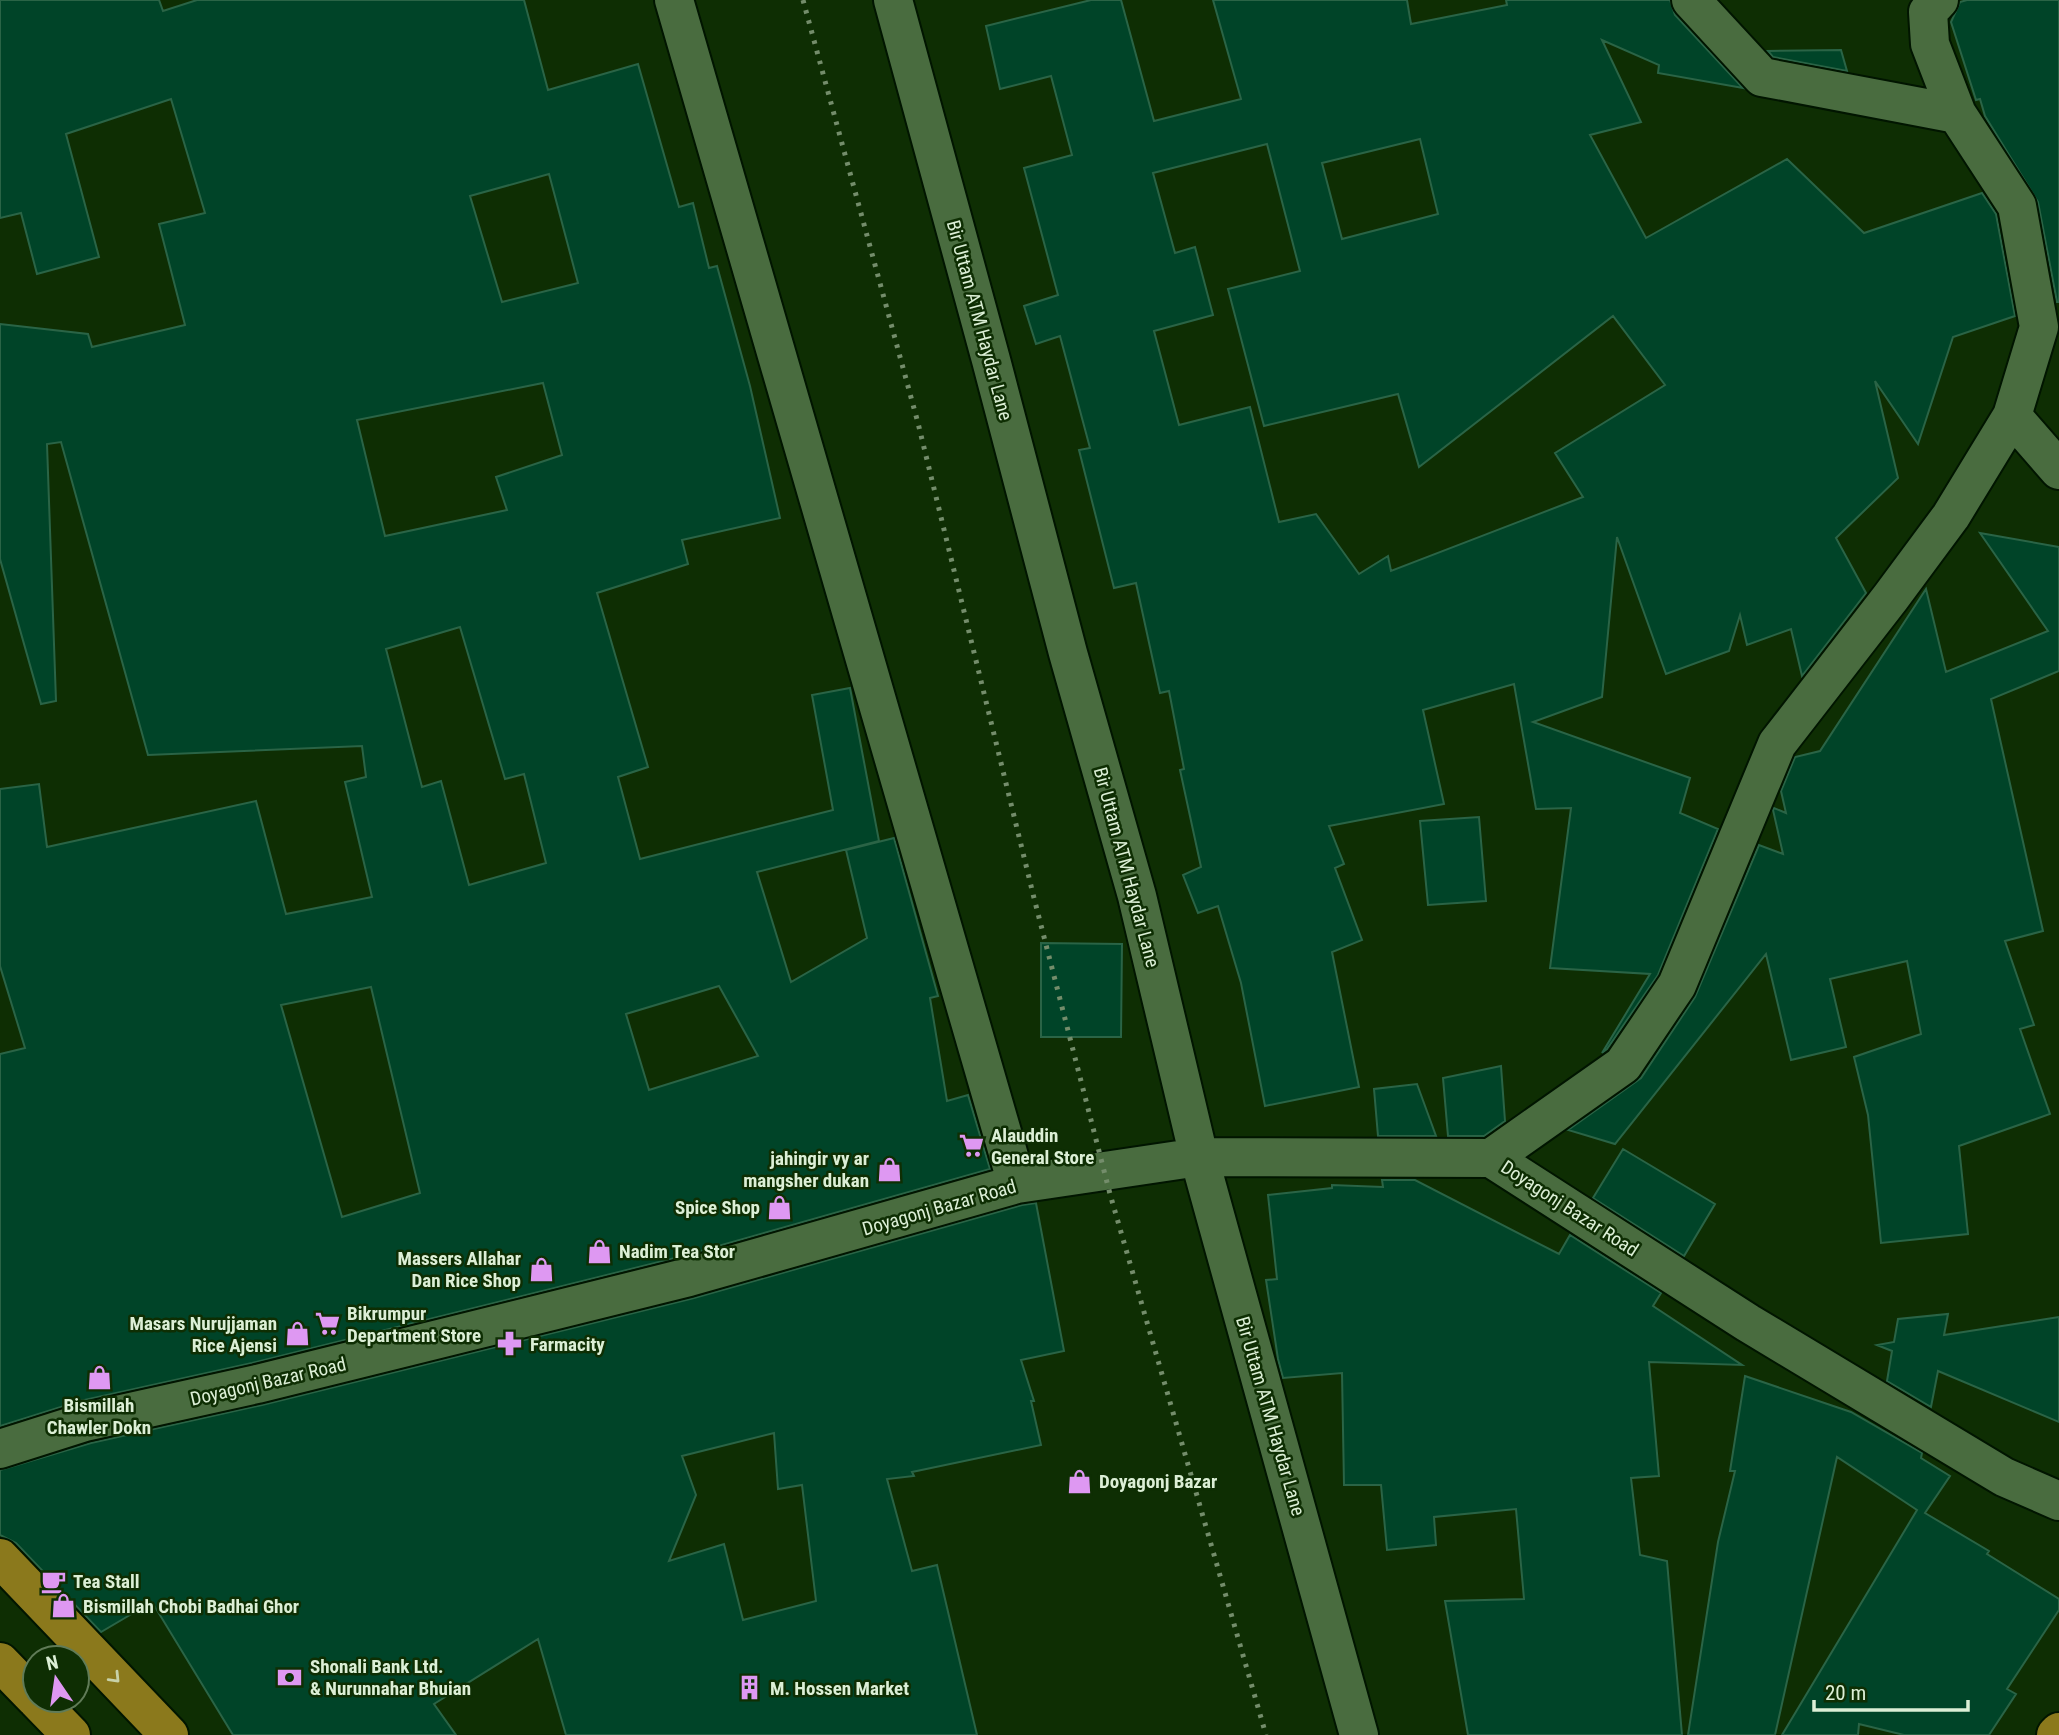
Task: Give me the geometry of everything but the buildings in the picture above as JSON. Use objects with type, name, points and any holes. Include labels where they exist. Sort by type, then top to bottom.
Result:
[{"type":"main road","points":[[0,1558],[169,1735]]},
{"type":"main road","points":[[0,1662],[21,1684]]},
{"type":"main road","points":[[51,1714],[71,1735]]},
{"type":"street","points":[[674,0],[1017,1184]]},
{"type":"street","name":"Bir Uttam ATM Haydar Lane","points":[[893,0],[1068,653],[1137,896],[1199,1157],[1359,1735]]},
{"type":"street","points":[[1691,0],[1762,77],[1957,114]]},
{"type":"street","points":[[1491,1158],[1623,1065],[1677,985],[1777,744],[1951,516],[2012,416],[2039,327],[2032,287],[2017,206],[1957,114],[1930,44],[1928,12],[1939,0]]},
{"type":"street","points":[[2012,416],[2059,470]]},
{"type":"street","name":"Doyagonj Bazar Road","points":[[0,1449],[85,1422],[257,1384],[690,1278],[1017,1184],[1199,1157],[1491,1158],[1748,1323],[2004,1477],[2059,1501]]},
{"type":"railway","points":[[803,0],[918,423],[1034,898],[1110,1194],[1266,1735]]},
{"type":"place","name":"Alauddin General Store","points":[[971,1146]]},
{"type":"place","name":"jahingir vy ar mangsher dukan","points":[[889,1169]]},
{"type":"place","name":"Spice Shop","points":[[780,1207]]},
{"type":"place","name":"Nadim Tea Stor","points":[[599,1251]]},
{"type":"place","name":"Massers Allahar Dan Rice Shop","points":[[541,1269]]},
{"type":"place","name":"Bikrumpur Department Store","points":[[327,1324]]},
{"type":"place","name":"Masars Nurujjaman Rice Ajensi","points":[[297,1334]]},
{"type":"place","name":"Farmacity","points":[[510,1344]]},
{"type":"place","name":"Bismillah Chawler Dokn","points":[[99,1377]]},
{"type":"place","name":"Doyagonj Bazar","points":[[1079,1481]]},
{"type":"place","name":"Tea Stall","points":[[53,1581]]},
{"type":"place","name":"Bismillah Chobi Badhai Ghor","points":[[63,1606]]},
{"type":"place","name":"Shonali Bank Ltd. & Nurunnahar Bhuian","points":[[290,1677]]},
{"type":"place","name":"M. Hossen Market","points":[[750,1688]]}]
